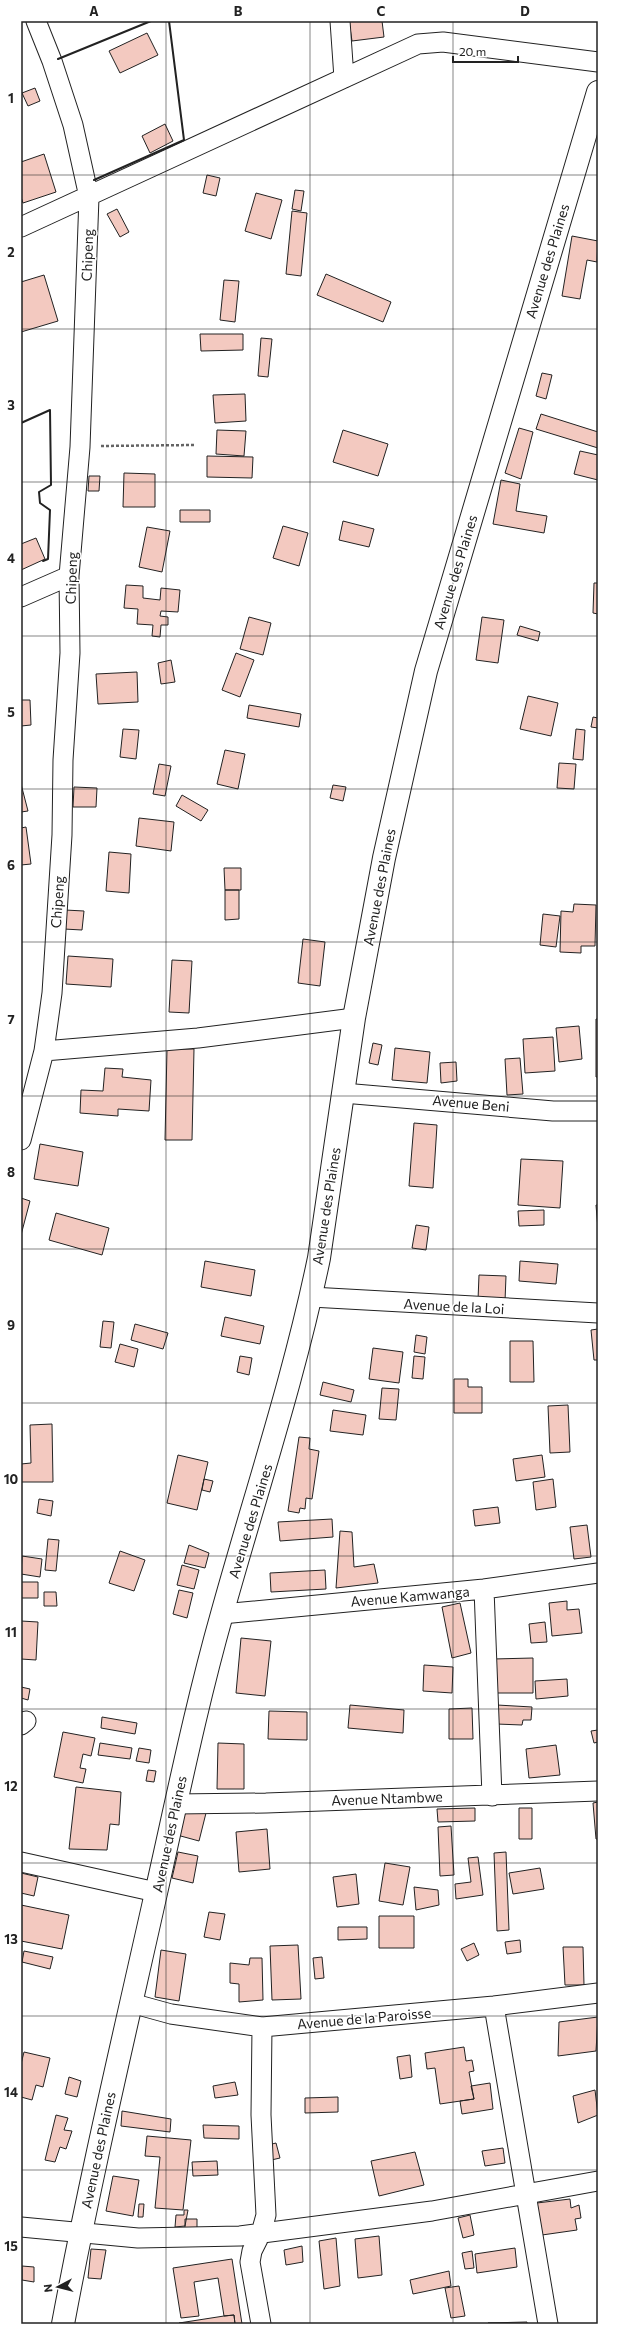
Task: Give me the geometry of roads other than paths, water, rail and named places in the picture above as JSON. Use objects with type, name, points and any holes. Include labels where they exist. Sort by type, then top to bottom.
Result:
[{"type":"street","name":"Chipeng","points":[[21,1140],[27,1095],[44,1051],[52,993],[62,835],[63,760],[70,653],[69,576],[80,447],[89,197],[73,125],[52,61],[36,21]]},
{"type":"street","points":[[340,21],[344,78]]},
{"type":"street","points":[[21,227],[414,46],[433,42],[598,62]]},
{"type":"street","name":"Avenue des Plaines","points":[[63,2324],[80,2234],[175,1804],[222,1614],[291,1378],[311,1297],[319,1258],[354,1018],[384,858],[426,671],[597,97]]},
{"type":"street","points":[[21,597],[69,576]]},
{"type":"street","points":[[44,1051],[198,1038],[354,1018]]},
{"type":"street","name":"Avenue Beni","points":[[343,1093],[554,1110],[598,1111]]},
{"type":"street","name":"Avenue de la Loi","points":[[311,1297],[598,1313]]},
{"type":"street","name":"Avenue Kamwanga","points":[[222,1614],[484,1589],[598,1573]]},
{"type":"street","points":[[484,1589],[492,1796]]},
{"type":"street","name":"Avenue Ntambwe","points":[[175,1804],[266,1803],[335,1799],[492,1796],[598,1791]]},
{"type":"street","points":[[21,1862],[156,1892]]},
{"type":"street","name":"Avenue de la Paroisse","points":[[131,2003],[171,2014],[262,2027],[494,2006],[598,1993]]},
{"type":"street","points":[[494,2006],[548,2324]]},
{"type":"street","points":[[261,2324],[250,2262],[252,2251],[261,2233],[266,2207],[261,2115],[262,2027]]},
{"type":"street","points":[[21,2227],[80,2234],[138,2238],[214,2238],[432,2211],[598,2181]]}]
